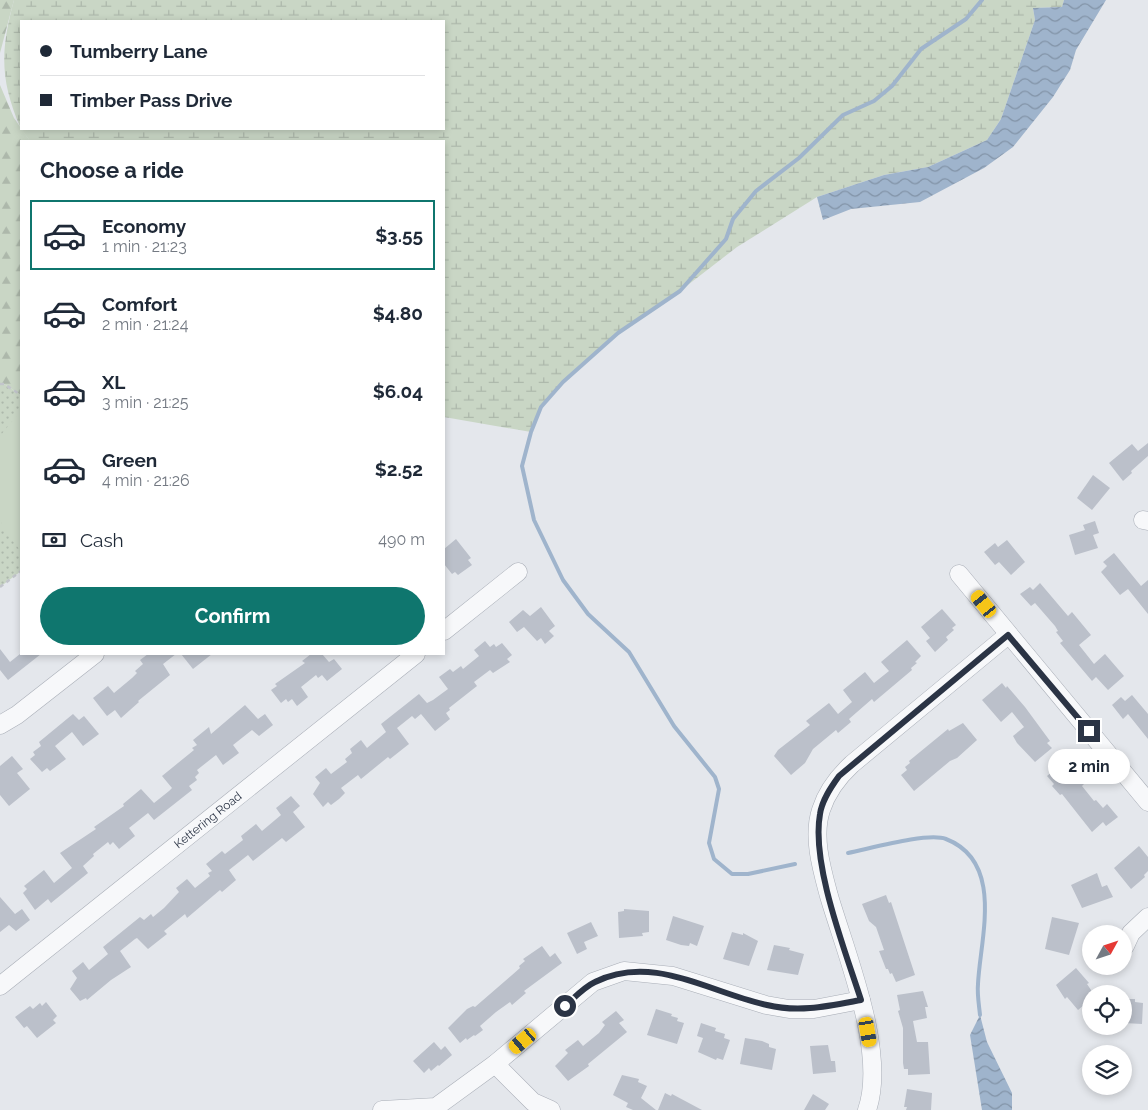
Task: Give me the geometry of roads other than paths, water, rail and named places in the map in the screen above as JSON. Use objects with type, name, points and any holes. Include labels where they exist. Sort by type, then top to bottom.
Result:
[{"type":"street","points":[[445,628],[518,572]]},
{"type":"street","points":[[959,574],[1148,802]]},
{"type":"street","points":[[867,1110],[872,1090],[872,1067],[861,1000],[823,876],[819,852],[820,811],[830,788],[852,764],[1008,635]]},
{"type":"street","points":[[0,725],[18,715],[94,655]]},
{"type":"street","name":"Kettering Road","points":[[0,986],[415,655]]},
{"type":"street","points":[[1132,932],[1148,917]]},
{"type":"street","points":[[382,1110],[436,1106],[495,1064],[593,982],[624,970],[673,976],[766,1005],[789,1009],[814,1009],[861,1000]]},
{"type":"street","points":[[495,1064],[533,1102],[551,1110]]},
{"type":"water","points":[[1064,0],[1106,0],[1076,50],[1070,70],[1053,97],[1013,147],[984,168],[920,202],[851,209],[823,220],[817,197],[884,175],[928,167],[987,140],[1001,119],[1035,20],[1033,8],[1062,7]]},
{"type":"water","points":[[980,1015],[987,1042],[1012,1093],[1012,1110],[982,1110],[970,1035]]},
{"type":"waterway","points":[[795,864],[748,874],[732,874],[714,859],[709,843],[719,789],[715,777],[674,726],[629,652],[588,614],[563,580],[534,520],[522,466],[531,432],[541,407],[563,382],[618,333],[680,291],[726,239],[733,219],[756,191],[799,158],[843,115],[874,101],[892,86],[921,49],[966,19],[982,0]]},
{"type":"waterway","points":[[848,853],[912,839],[937,837],[946,839],[964,850],[976,865],[983,883],[985,903],[978,988],[980,1015]]}]
